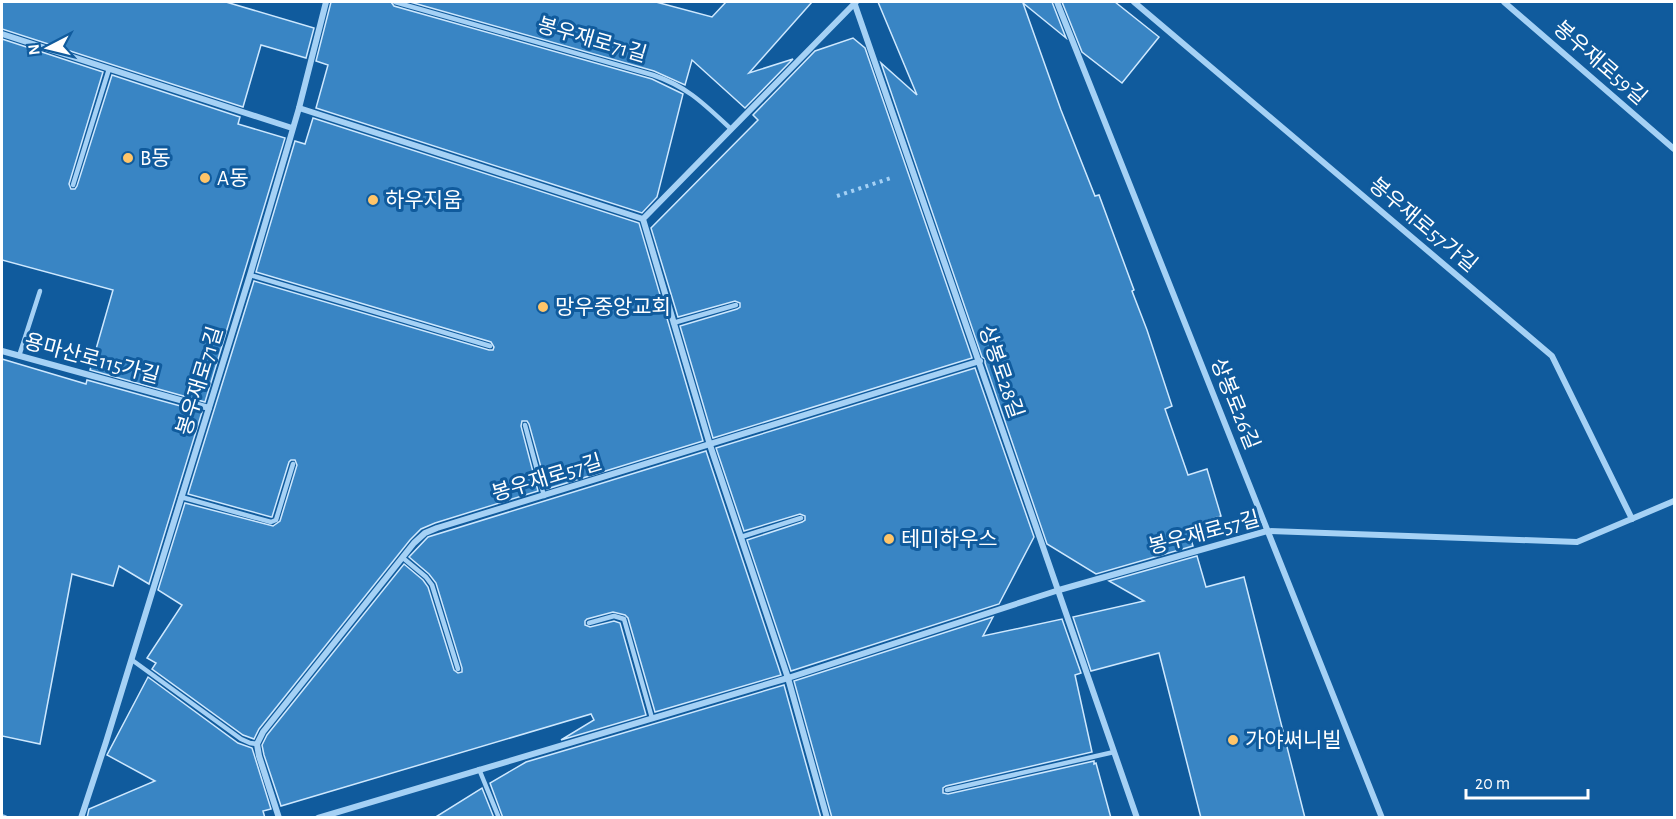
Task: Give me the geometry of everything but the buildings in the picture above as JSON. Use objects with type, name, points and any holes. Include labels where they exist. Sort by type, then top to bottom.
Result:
[{"type":"street","name":"봉우재로71길","points":[[81,818],[132,660],[250,274],[299,108],[326,2]]},
{"type":"street","name":"상봉로28길","points":[[643,219],[855,2],[1137,818]]},
{"type":"street","name":"상봉로26길","points":[[1057,2],[1382,818]]},
{"type":"street","name":"봉우재로57가길","points":[[1134,2],[1552,356],[1632,519]]},
{"type":"street","name":"봉우재로59길","points":[[1504,2],[1674,149]]},
{"type":"street","points":[[2,34],[292,128]]},
{"type":"street","points":[[299,108],[643,219],[710,445],[788,678],[827,818]]},
{"type":"street","name":"용마산로115가길","points":[[2,351],[209,408]]},
{"type":"street","name":"봉우재로57길","points":[[257,744],[263,732],[414,543],[425,533],[980,361]]},
{"type":"street","name":"봉우재로57길","points":[[318,818],[788,678],[1059,590],[1267,531],[1577,542],[1674,501]]},
{"type":"street","points":[[257,744],[279,818]]},
{"type":"lane","name":"봉우재로71길","points":[[395,2],[672,81],[694,95],[731,129]]},
{"type":"lane","points":[[73,186],[109,69]]},
{"type":"lane","points":[[250,274],[490,346]]},
{"type":"lane","points":[[19,356],[40,291]]},
{"type":"lane","points":[[673,323],[736,305]]},
{"type":"lane","points":[[525,425],[544,496]]},
{"type":"lane","points":[[182,497],[271,522],[276,520],[293,464]]},
{"type":"lane","points":[[741,537],[801,518]]},
{"type":"lane","points":[[402,558],[426,577],[432,585],[458,669]]},
{"type":"lane","points":[[589,623],[614,616],[624,619],[652,718]]},
{"type":"lane","points":[[132,660],[241,739],[257,744]]},
{"type":"lane","points":[[947,790],[1114,752]]},
{"type":"lane","points":[[479,769],[499,818]]},
{"type":"path","points":[[837,196],[913,170]]},
{"type":"place","name":"B동","points":[[128,158]]},
{"type":"place","name":"A동","points":[[205,178]]},
{"type":"place","name":"하우지움","points":[[373,200]]},
{"type":"place","name":"망우중앙교회","points":[[543,307]]},
{"type":"place","name":"테미하우스","points":[[889,539]]},
{"type":"place","name":"가야써니빌","points":[[1233,740]]}]
